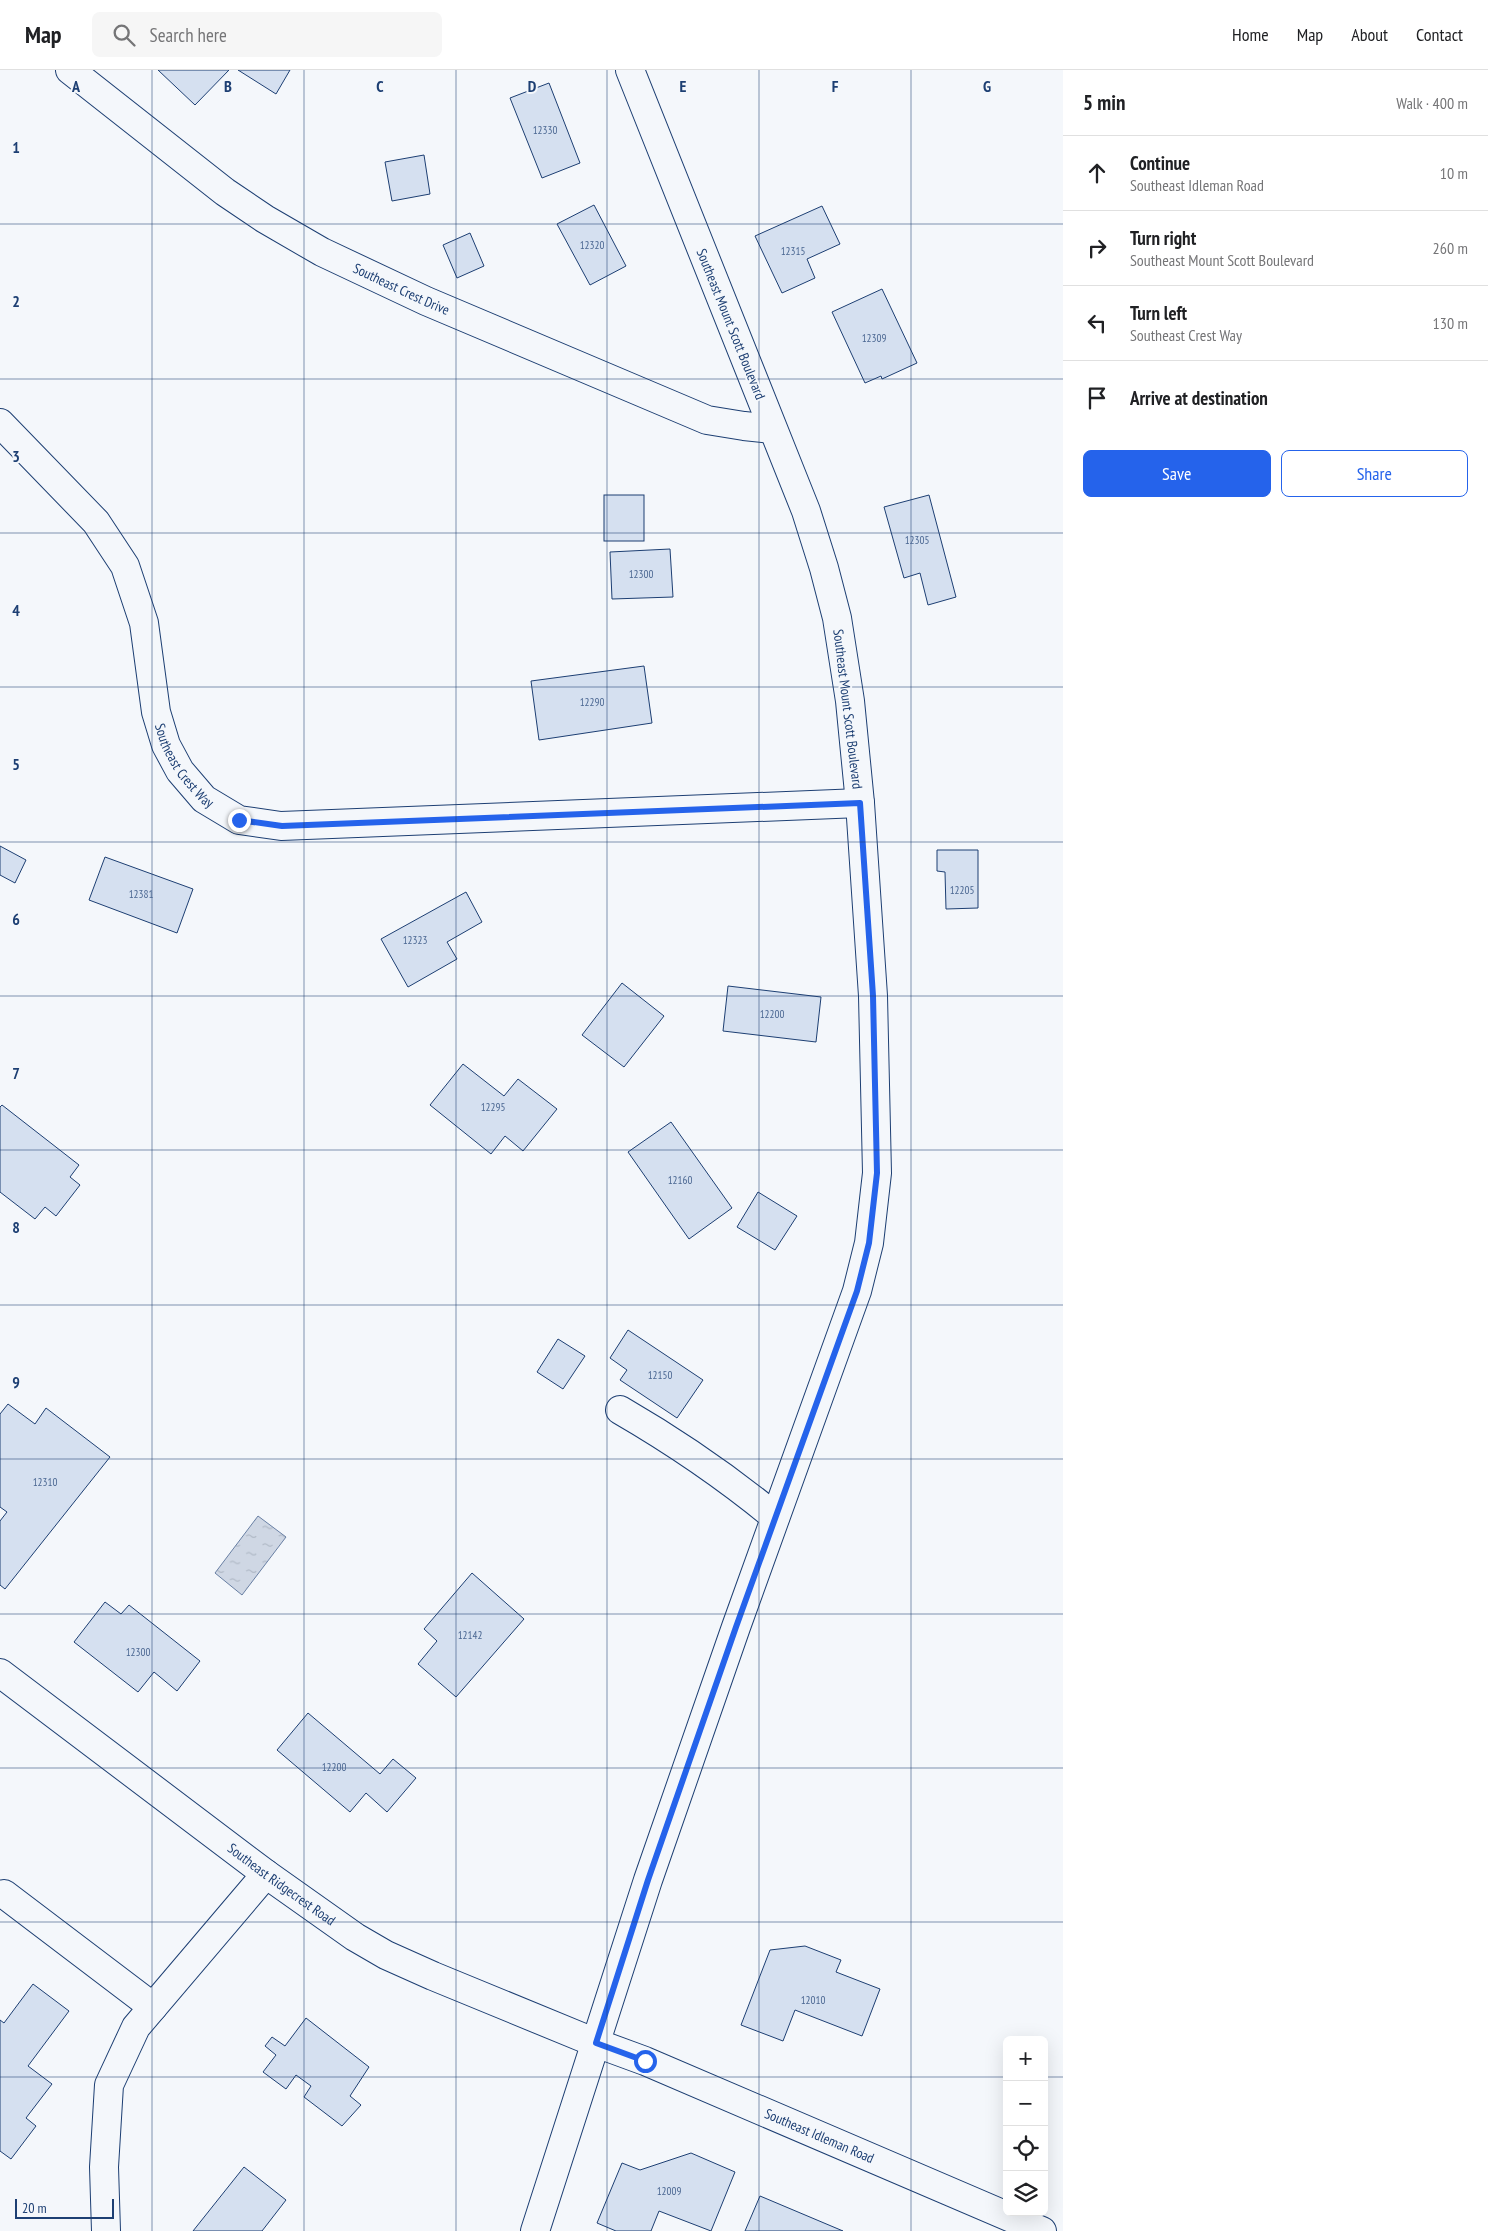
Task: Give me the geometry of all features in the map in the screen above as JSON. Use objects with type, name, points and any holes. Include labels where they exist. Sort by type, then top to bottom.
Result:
[{"type":"main road","name":"Southeast Crest Drive","points":[[70,70],[225,192],[322,252],[426,301],[707,420],[772,429]]},
{"type":"main road","name":"Southeast Mount Scott Boulevard","points":[[535,2231],[648,1880],[857,1291],[869,1243],[877,1173],[873,996],[860,803],[850,702],[837,618],[806,511],[630,70]]},
{"type":"main road","name":"Southeast Crest Way","points":[[0,423],[96,522],[125,566],[144,623],[156,712],[166,745],[180,771],[204,799],[239,820],[282,826],[860,803]]},
{"type":"main road","points":[[620,1410],[678,1444],[730,1479],[776,1517]]},
{"type":"main road","name":"Southeast Ridgecrest Road","points":[[0,1673],[266,1874],[355,1937],[386,1955],[596,2043]]},
{"type":"main road","points":[[106,2231],[104,2167],[109,2085],[136,2026],[266,1874]]},
{"type":"main road","points":[[4,1894],[153,2007]]},
{"type":"main road","name":"Southeast Idleman Road","points":[[596,2043],[654,2065],[1042,2231]]},
{"type":"water","points":[[258,1516],[286,1537],[242,1595],[215,1573]]},
{"type":"building","points":[[158,70],[229,70],[195,105]]},
{"type":"building","points":[[238,70],[290,70],[276,94]]},
{"type":"building","points":[[549,83],[580,163],[542,178],[510,98]]},
{"type":"building","points":[[424,155],[430,194],[392,201],[385,162]]},
{"type":"building","points":[[594,205],[626,266],[590,285],[557,224]]},
{"type":"building","points":[[822,206],[840,244],[807,259],[815,278],[782,293],[755,236]]},
{"type":"building","points":[[470,233],[484,266],[457,278],[443,245]]},
{"type":"building","points":[[882,289],[917,363],[882,379],[881,376],[865,383],[832,312]]},
{"type":"building","points":[[604,495],[644,495],[644,541],[604,541]]},
{"type":"building","points":[[929,495],[956,597],[928,605],[920,573],[904,578],[884,507]]},
{"type":"building","points":[[670,549],[673,597],[612,599],[610,552]]},
{"type":"building","points":[[644,666],[652,723],[539,740],[531,681]]},
{"type":"building","points":[[0,846],[26,860],[15,883],[0,875]]},
{"type":"building","points":[[937,850],[978,850],[978,908],[946,909],[945,872],[937,871]]},
{"type":"building","points":[[105,857],[193,889],[177,933],[89,900]]},
{"type":"building","points":[[466,892],[482,922],[447,942],[457,959],[408,987],[381,939]]},
{"type":"building","points":[[622,983],[664,1016],[624,1067],[582,1035]]},
{"type":"building","points":[[728,986],[821,997],[816,1042],[723,1031]]},
{"type":"building","points":[[463,1064],[504,1096],[518,1079],[557,1109],[523,1151],[505,1136],[491,1154],[430,1105]]},
{"type":"building","points":[[2,1105],[79,1165],[70,1177],[80,1185],[56,1216],[45,1207],[35,1219],[0,1192],[0,1107]]},
{"type":"building","points":[[671,1122],[732,1208],[689,1239],[628,1152]]},
{"type":"building","points":[[758,1192],[797,1216],[775,1250],[737,1227]]},
{"type":"building","points":[[628,1330],[703,1380],[677,1418],[620,1380],[627,1370],[610,1358]]},
{"type":"building","points":[[558,1339],[585,1356],[563,1389],[537,1372]]},
{"type":"building","points":[[8,1404],[35,1424],[46,1408],[110,1457],[5,1589],[0,1585],[0,1521],[7,1512],[0,1507],[0,1414]]},
{"type":"building","points":[[472,1573],[524,1619],[456,1697],[418,1664],[437,1641],[424,1629]]},
{"type":"building","points":[[105,1602],[121,1614],[129,1605],[200,1661],[177,1691],[154,1672],[138,1692],[74,1642]]},
{"type":"building","points":[[308,1713],[380,1774],[393,1759],[416,1778],[387,1812],[366,1793],[350,1812],[277,1750]]},
{"type":"building","points":[[805,1946],[841,1960],[836,1972],[880,1989],[862,2036],[795,2010],[783,2041],[741,2025],[770,1950]]},
{"type":"building","points":[[33,1984],[69,2011],[28,2066],[52,2084],[26,2118],[36,2126],[11,2159],[0,2151],[0,2020],[4,2023]]},
{"type":"building","points":[[306,2018],[369,2067],[350,2096],[361,2105],[342,2126],[304,2097],[311,2086],[296,2075],[286,2089],[263,2072],[276,2055],[265,2046],[272,2037],[285,2046]]},
{"type":"building","points":[[691,2153],[735,2172],[711,2231],[659,2211],[651,2231],[616,2231],[597,2223],[622,2163],[640,2170]]},
{"type":"building","points":[[244,2167],[286,2200],[262,2231],[193,2231]]},
{"type":"building","points":[[760,2196],[843,2231],[745,2231]]},
{"type":"route","points":[[239,820],[282,826],[860,803],[873,996],[876,1097],[877,1173],[869,1243],[857,1291],[736,1627],[648,1880],[596,2043],[645,2061]]}]
